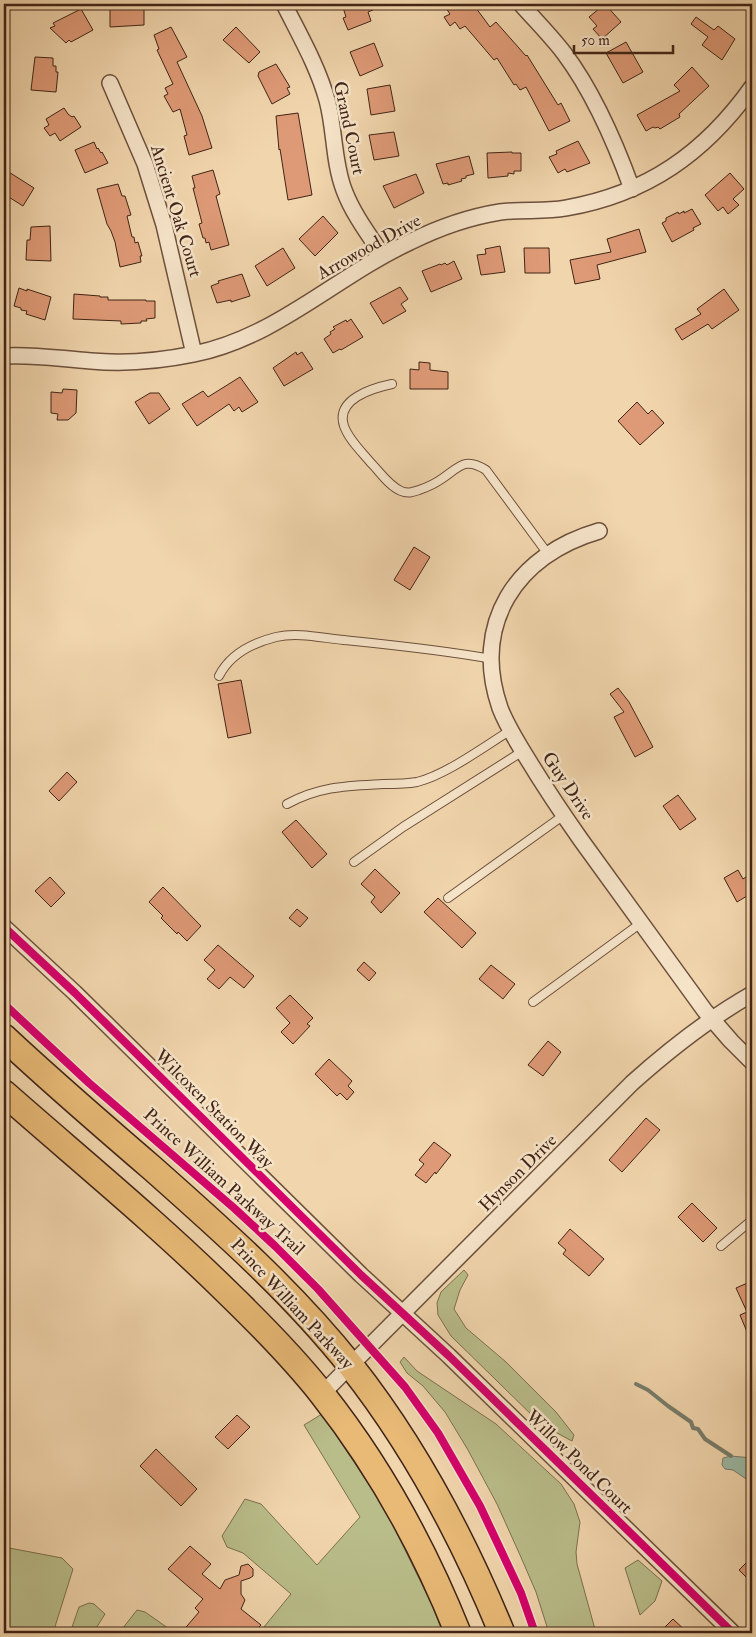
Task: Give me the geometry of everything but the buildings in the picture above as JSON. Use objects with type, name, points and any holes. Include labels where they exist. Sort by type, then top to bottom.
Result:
[{"type":"highway","name":"Prince William Parkway","points":[[4,1037],[229,1236],[315,1324],[384,1410],[419,1465],[478,1576],[502,1633]]},
{"type":"highway","name":"Prince William Parkway","points":[[4,1093],[158,1226],[260,1324],[293,1359],[341,1419],[397,1506],[423,1554],[458,1633]]},
{"type":"street","points":[[521,4],[563,53],[583,82],[621,157],[632,189]]},
{"type":"street","name":"Grand Court","points":[[285,6],[318,73],[327,100],[338,168],[344,189],[352,209],[383,256]]},
{"type":"street","name":"Ancient Oak Court","points":[[110,83],[145,164],[164,225],[194,354]]},
{"type":"street","name":"Arrowood Drive","points":[[4,356],[38,356],[92,362],[126,362],[194,354],[244,339],[275,324],[383,256],[434,232],[474,218],[501,212],[564,208],[592,203],[632,189],[658,176],[705,142],[737,108],[752,87]]},
{"type":"street","name":"Guy Drive","points":[[599,531],[564,544],[548,554],[524,574],[509,595],[496,624],[492,659],[495,688],[501,709],[523,751],[564,815],[712,1019],[752,1062]]},
{"type":"street","name":"Wilcoxen Station Way","points":[[4,927],[75,993],[361,1275],[403,1314]]},
{"type":"street","name":"Hynson Drive","points":[[322,1394],[632,1083],[665,1054],[712,1019],[752,994]]},
{"type":"street","name":"Willow Pond Court","points":[[403,1314],[734,1633]]},
{"type":"lane","points":[[392,384],[377,387],[363,393],[349,403],[344,410],[343,418],[344,427],[356,446],[392,486],[401,491],[411,493],[431,485],[462,464],[479,465],[486,470],[548,554]]},
{"type":"lane","points":[[219,676],[230,660],[257,642],[296,635],[393,645],[492,659]]},
{"type":"lane","points":[[287,804],[318,790],[339,786],[407,783],[433,777],[471,756],[511,730]]},
{"type":"lane","points":[[354,862],[403,827],[523,751]]},
{"type":"lane","points":[[448,898],[564,815]]},
{"type":"lane","points":[[533,1002],[641,923]]},
{"type":"lane","points":[[721,1246],[752,1220]]},
{"type":"green space","points":[[464,1270],[468,1275],[460,1290],[454,1309],[466,1328],[506,1362],[556,1412],[574,1435],[572,1441],[542,1425],[451,1336],[438,1315],[437,1303],[441,1292]]},
{"type":"green space","points":[[404,1357],[417,1371],[496,1424],[561,1484],[574,1504],[580,1522],[576,1552],[577,1564],[596,1633],[549,1633],[536,1592],[497,1504],[445,1412],[423,1386],[407,1373],[400,1362]]},
{"type":"green space","points":[[322,1414],[385,1509],[432,1605],[443,1633],[259,1633],[291,1594],[243,1553],[227,1547],[222,1536],[245,1499],[261,1504],[317,1565],[360,1517],[304,1425]]},
{"type":"green space","points":[[4,1547],[62,1558],[73,1569],[53,1633],[4,1633]]},
{"type":"green space","points":[[638,1560],[662,1581],[655,1601],[640,1615],[625,1568]]},
{"type":"green space","points":[[89,1603],[94,1604],[105,1614],[93,1633],[70,1633],[79,1607]]},
{"type":"green space","points":[[137,1610],[145,1612],[175,1633],[119,1633]]},
{"type":"shaded area","points":[[731,1456],[752,1458],[752,1483],[733,1470],[725,1469],[722,1465],[723,1458]]},
{"type":"waterway","points":[[636,1384],[648,1390],[691,1422],[693,1428],[698,1429],[705,1439],[731,1456]]},
{"type":"cycle path","points":[[4,927],[75,993],[361,1275],[449,1356],[733,1633]]},
{"type":"cycle path","name":"Prince William Parkway Trail","points":[[4,1004],[89,1083],[234,1208],[275,1246],[318,1289],[405,1387],[438,1433],[480,1506],[521,1593],[535,1633]]}]
